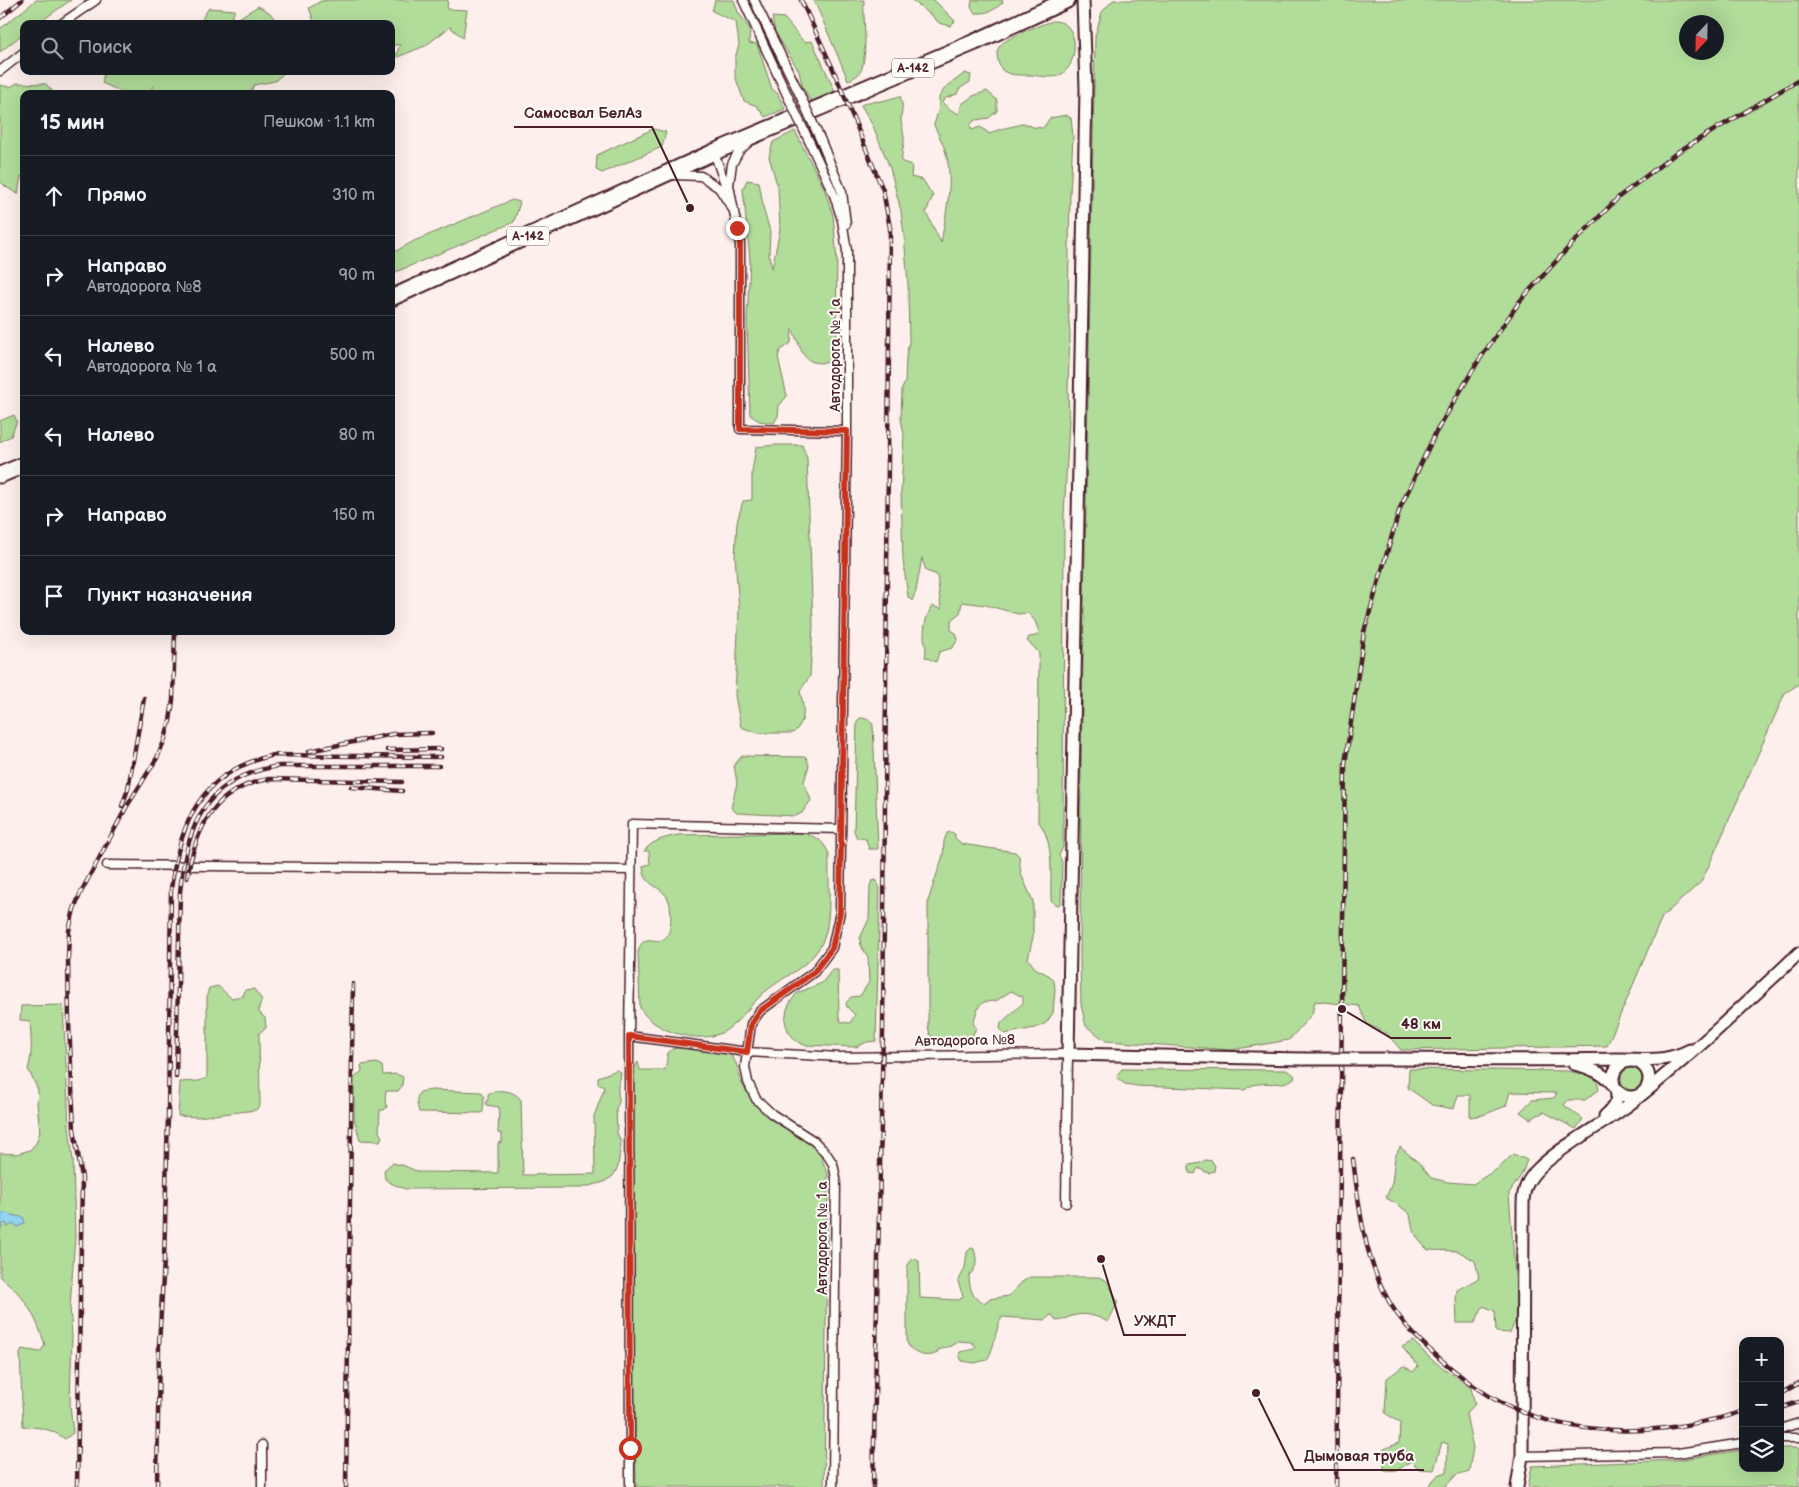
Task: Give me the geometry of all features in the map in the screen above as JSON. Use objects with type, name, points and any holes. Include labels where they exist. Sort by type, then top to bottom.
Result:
[{"type":"highway","name":"А-142","points":[[395,296],[714,152],[975,42],[1067,0]]},
{"type":"highway","points":[[0,476],[20,467]]},
{"type":"street","points":[[67,20],[96,0]]},
{"type":"street","name":"Автодорога № 1 а","points":[[743,0],[834,196],[842,220],[847,251],[847,431],[840,912],[832,948],[814,972],[760,1011],[751,1024],[745,1067],[748,1082],[756,1099],[772,1114],[814,1141],[826,1153],[833,1164],[836,1178],[833,1487]]},
{"type":"street","points":[[754,0],[800,95],[842,192],[846,219],[847,251]]},
{"type":"street","points":[[1066,1203],[1086,88],[1083,0]]},
{"type":"street","points":[[0,71],[20,55]]},
{"type":"street","points":[[758,134],[738,150],[732,164],[729,185],[740,244],[740,429],[847,431]]},
{"type":"street","points":[[714,152],[734,211]]},
{"type":"street","points":[[665,174],[701,176],[719,188],[734,211]]},
{"type":"street","points":[[630,1487],[629,1036],[632,824],[842,829]]},
{"type":"street","points":[[107,865],[631,870]]},
{"type":"street","points":[[1517,1487],[1522,1456],[1523,1190],[1530,1178],[1540,1167],[1588,1131],[1630,1104],[1708,1039],[1799,953]]},
{"type":"street","name":"Автодорога №8","points":[[629,1036],[747,1052],[840,1057],[1068,1054],[1303,1059],[1561,1061]]},
{"type":"street","points":[[1561,1061],[1660,1060],[1672,1058],[1708,1039]]},
{"type":"street","points":[[1561,1061],[1598,1072],[1608,1078],[1614,1085],[1621,1094],[1628,1097],[1642,1094],[1649,1084],[1648,1072],[1643,1065],[1632,1060],[1623,1063],[1617,1069],[1614,1077],[1614,1085],[1616,1097],[1614,1107],[1588,1131]]},
{"type":"street","points":[[1784,1428],[1799,1423]]},
{"type":"street","points":[[1784,1438],[1799,1438]]},
{"type":"street","points":[[1522,1456],[1678,1453],[1739,1443]]},
{"type":"street","points":[[262,1445],[262,1487]]},
{"type":"green space","points":[[36,0],[71,0],[43,20],[20,20],[20,36],[0,52],[0,29]]},
{"type":"green space","points":[[448,0],[447,9],[467,10],[463,38],[450,27],[425,46],[395,58],[400,45],[395,45],[395,20],[314,20],[309,8],[321,1]]},
{"type":"green space","points":[[715,0],[734,0],[738,12],[750,29],[749,43],[757,44],[772,89],[778,94],[785,109],[765,117],[757,106],[744,101],[735,76],[735,58],[739,45],[736,22],[712,11]]},
{"type":"green space","points":[[814,0],[864,0],[864,60],[860,73],[848,80]]},
{"type":"green space","points":[[912,0],[934,0],[955,21],[950,26],[939,23]]},
{"type":"green space","points":[[972,0],[1002,0],[1003,2],[997,8],[990,11],[975,13],[971,7]]},
{"type":"green space","points":[[1113,0],[1799,0],[1799,684],[1785,693],[1702,881],[1662,917],[1607,1046],[1401,1050],[1386,1033],[1367,1024],[1359,1006],[1315,1001],[1312,1014],[1289,1040],[1231,1050],[1106,1041],[1086,1026],[1081,1005],[1080,959],[1081,762],[1095,36],[1102,12]]},
{"type":"green space","points":[[258,6],[270,13],[275,20],[235,20]]},
{"type":"green space","points":[[209,8],[235,10],[231,20],[203,20]]},
{"type":"green space","points":[[772,17],[784,18],[804,42],[812,41],[834,89],[831,99],[817,104],[810,100],[802,85],[799,71],[775,32]]},
{"type":"green space","points":[[1053,21],[1065,25],[1071,31],[1073,38],[1074,53],[1072,61],[1064,73],[1048,77],[1012,74],[1002,70],[997,55],[1002,43]]},
{"type":"green space","points":[[965,73],[971,75],[970,82],[959,89],[957,94],[946,98],[942,102],[949,109],[959,114],[962,104],[973,96],[987,91],[997,100],[997,111],[989,118],[975,120],[970,125],[972,130],[980,127],[990,134],[1024,123],[1033,127],[1043,128],[1050,118],[1066,115],[1071,118],[1073,136],[1068,310],[1070,334],[1069,422],[1064,515],[1063,847],[1059,855],[1062,862],[1061,902],[1059,905],[1054,904],[1051,900],[1049,848],[1043,829],[1038,821],[1039,654],[1027,641],[1029,637],[1036,636],[1039,632],[1035,621],[1028,613],[1018,614],[986,605],[962,602],[960,613],[951,620],[951,630],[956,633],[958,640],[952,648],[939,652],[936,662],[925,657],[924,633],[927,617],[932,606],[941,609],[937,575],[926,571],[922,558],[916,591],[912,601],[908,597],[903,560],[901,492],[904,434],[901,419],[902,389],[905,382],[909,342],[908,284],[904,235],[901,211],[890,168],[873,126],[861,105],[900,96],[904,140],[902,162],[912,165],[911,177],[923,180],[933,196],[926,212],[941,243],[947,207],[949,170],[944,147],[934,125],[939,108],[939,97],[945,88]]},
{"type":"green space","points":[[103,75],[282,75],[275,81],[254,85],[252,90],[153,90],[153,86],[150,90],[117,90],[102,83]]},
{"type":"green space","points":[[17,83],[46,84],[51,90],[20,90],[20,182],[18,194],[0,181],[0,85],[10,87]]},
{"type":"green space","points":[[653,129],[666,132],[662,147],[602,173],[596,170],[597,155]]},
{"type":"green space","points":[[795,131],[824,188],[833,215],[837,261],[836,326],[838,353],[833,362],[822,363],[809,360],[802,351],[792,329],[791,343],[780,351],[778,357],[787,396],[779,406],[778,416],[774,423],[759,421],[750,415],[747,320],[750,260],[743,189],[747,180],[759,182],[770,231],[769,255],[772,269],[780,229],[778,188],[769,157],[773,142]]},
{"type":"green space","points":[[512,200],[520,202],[514,222],[395,272],[395,252],[414,241]]},
{"type":"green space","points":[[14,415],[17,421],[11,436],[0,442],[0,421]]},
{"type":"green space","points":[[802,445],[807,458],[813,625],[810,676],[800,691],[803,714],[801,724],[793,733],[758,733],[741,727],[735,696],[739,610],[735,556],[737,522],[743,501],[752,500],[752,472],[756,447]]},
{"type":"green space","points":[[860,718],[868,720],[873,725],[878,849],[869,849],[866,839],[857,838],[854,831],[857,721]]},
{"type":"green space","points":[[742,756],[806,757],[809,765],[804,782],[811,800],[802,813],[795,816],[737,813],[731,808],[737,783],[734,765]]},
{"type":"green space","points":[[803,833],[819,840],[829,854],[828,919],[824,938],[814,955],[766,991],[725,1031],[715,1035],[691,1037],[666,1030],[655,1024],[640,1008],[638,952],[645,941],[660,941],[666,938],[670,930],[671,914],[670,905],[664,893],[651,883],[644,874],[643,866],[650,864],[649,851],[644,851],[647,847],[663,838],[678,835]]},
{"type":"green space","points":[[947,833],[955,834],[955,838],[962,844],[1015,852],[1019,856],[1021,874],[1033,901],[1033,937],[1028,959],[1035,968],[1050,976],[1054,981],[1053,1013],[1046,1023],[1035,1028],[1004,1034],[1000,1029],[1001,1023],[1023,1003],[1023,997],[1011,991],[996,1001],[984,1002],[979,1006],[973,1023],[976,1028],[971,1039],[940,1040],[930,1035],[928,1026],[928,901],[943,855],[944,841]]},
{"type":"green space","points":[[876,880],[880,888],[876,1041],[867,1042],[856,1047],[804,1045],[795,1040],[788,1031],[785,1021],[787,1009],[797,993],[822,983],[832,970],[838,970],[839,1017],[841,1022],[850,1023],[855,1015],[847,1007],[846,1003],[851,997],[860,996],[869,982],[868,957],[861,946],[860,938],[869,919],[870,885],[872,881]]},
{"type":"green space","points":[[218,986],[231,998],[243,996],[245,990],[254,989],[262,1000],[259,1012],[265,1018],[266,1028],[259,1033],[260,1105],[256,1110],[197,1117],[178,1116],[180,1082],[199,1081],[207,1078],[207,995],[209,988]]},
{"type":"green space","points":[[63,1005],[69,1126],[73,1161],[75,1236],[70,1307],[72,1336],[70,1404],[73,1433],[65,1439],[50,1431],[23,1426],[20,1354],[22,1349],[40,1352],[45,1345],[38,1325],[23,1299],[0,1277],[0,1153],[16,1154],[30,1150],[36,1143],[40,1132],[37,1104],[38,1090],[28,1069],[31,1051],[30,1021],[20,1020],[21,1006]]},
{"type":"green space","points":[[672,1049],[721,1051],[731,1055],[736,1063],[742,1084],[756,1105],[805,1137],[818,1150],[828,1174],[824,1487],[636,1487],[632,1154],[633,1079],[638,1062],[640,1070],[665,1070],[668,1053]]},
{"type":"green space","points":[[377,1063],[382,1066],[383,1075],[396,1074],[403,1077],[402,1086],[398,1091],[386,1091],[385,1102],[387,1107],[384,1110],[380,1110],[379,1132],[382,1137],[380,1141],[360,1140],[354,1118],[354,1078],[362,1071],[361,1065]]},
{"type":"green space","points":[[1633,1067],[1638,1068],[1644,1074],[1644,1084],[1638,1090],[1633,1091],[1628,1090],[1622,1084],[1621,1079],[1622,1074],[1628,1068]]},
{"type":"green space","points":[[1122,1069],[1286,1070],[1295,1077],[1284,1083],[1256,1084],[1245,1090],[1137,1086],[1125,1084],[1118,1079],[1117,1075]]},
{"type":"green space","points":[[1409,1069],[1568,1071],[1596,1077],[1599,1090],[1585,1100],[1568,1100],[1564,1105],[1583,1119],[1576,1129],[1544,1112],[1530,1119],[1520,1112],[1532,1100],[1554,1098],[1557,1093],[1510,1092],[1506,1106],[1483,1115],[1470,1117],[1470,1095],[1458,1095],[1454,1109],[1432,1105],[1408,1088]]},
{"type":"green space","points":[[617,1070],[621,1073],[618,1089],[619,1101],[616,1108],[617,1132],[621,1143],[618,1167],[613,1176],[604,1182],[581,1188],[405,1189],[385,1179],[384,1170],[392,1163],[419,1172],[498,1173],[498,1143],[502,1142],[502,1134],[498,1133],[499,1107],[486,1105],[488,1094],[496,1091],[510,1092],[521,1100],[523,1175],[595,1174],[594,1116],[604,1087],[598,1084],[598,1077]]},
{"type":"green space","points":[[432,1090],[481,1092],[484,1096],[483,1112],[419,1112],[418,1094]]},
{"type":"green space","points":[[1400,1147],[1419,1163],[1431,1178],[1448,1182],[1473,1184],[1500,1167],[1513,1154],[1527,1160],[1522,1174],[1509,1193],[1518,1315],[1510,1333],[1496,1332],[1495,1311],[1483,1306],[1475,1323],[1457,1323],[1457,1290],[1479,1278],[1475,1261],[1458,1251],[1428,1250],[1415,1234],[1410,1214],[1386,1198],[1392,1183],[1395,1157]]},
{"type":"green space","points":[[1205,1160],[1212,1161],[1215,1166],[1214,1171],[1208,1173],[1198,1168],[1195,1174],[1189,1173],[1189,1165],[1201,1163]]},
{"type":"green space","points":[[971,1248],[974,1249],[976,1260],[974,1269],[969,1275],[970,1284],[974,1296],[984,1303],[989,1299],[1009,1296],[1022,1282],[1030,1277],[1099,1277],[1107,1281],[1118,1302],[1108,1322],[1095,1316],[1086,1315],[1072,1316],[1056,1321],[1052,1315],[1046,1320],[1002,1317],[987,1360],[974,1363],[962,1361],[959,1355],[960,1352],[974,1349],[976,1346],[971,1342],[958,1341],[928,1356],[915,1352],[907,1342],[907,1267],[911,1260],[919,1261],[920,1298],[959,1300],[963,1296],[958,1282],[965,1268],[967,1252]]},
{"type":"green space","points":[[1413,1341],[1431,1359],[1471,1388],[1475,1404],[1466,1414],[1473,1448],[1469,1471],[1456,1475],[1445,1487],[1427,1487],[1438,1475],[1447,1472],[1448,1444],[1442,1442],[1434,1470],[1419,1469],[1411,1461],[1398,1470],[1384,1471],[1384,1449],[1399,1443],[1400,1423],[1385,1413],[1387,1378],[1404,1366],[1413,1372],[1418,1366],[1402,1347]]},
{"type":"green space","points":[[1784,1448],[1799,1448],[1799,1487],[1528,1487],[1532,1466],[1677,1460],[1739,1451],[1739,1472],[1784,1472]]},
{"type":"water","points":[[2,1213],[23,1217],[25,1223],[18,1227],[14,1224],[7,1227],[7,1224],[4,1223],[0,1229]]},
{"type":"railway","points":[[0,18],[22,0]]},
{"type":"railway","points":[[801,0],[833,69],[883,190],[890,228],[883,1031],[873,1487]]},
{"type":"railway","points":[[1336,1487],[1345,764],[1364,632],[1400,508],[1436,432],[1477,363],[1520,301],[1569,247],[1620,196],[1679,151],[1799,80]]},
{"type":"railway","points":[[77,1487],[82,1178],[74,1129],[69,1023],[69,931],[74,909],[81,892],[127,806],[157,758],[165,739],[173,700],[175,635]]},
{"type":"railway","points":[[122,806],[128,789],[144,698]]},
{"type":"railway","points":[[309,751],[393,734],[432,733]]},
{"type":"railway","points":[[387,750],[441,749]]},
{"type":"railway","points":[[157,1487],[159,1345],[164,1260],[168,1116],[171,889],[175,864],[188,821],[198,802],[212,786],[228,773],[249,763],[274,755],[441,757]]},
{"type":"railway","points":[[176,1077],[180,892],[188,846],[204,808],[217,793],[234,781],[254,772],[279,766],[439,766]]},
{"type":"railway","points":[[187,878],[202,827],[221,801],[234,791],[269,779],[402,782]]},
{"type":"railway","points":[[351,787],[402,791]]},
{"type":"railway","points":[[346,1487],[353,984]]},
{"type":"railway","points":[[1353,1159],[1367,1245],[1385,1294],[1408,1328],[1456,1373],[1482,1392],[1534,1416],[1582,1428],[1607,1430],[1656,1429],[1680,1426],[1739,1412]]},
{"type":"railway","points":[[1784,1392],[1799,1383]]},
{"type":"railway","points":[[1784,1407],[1799,1402]]},
{"type":"place","name":"Самосвал БелАз","points":[[690,208]]},
{"type":"place","name":"48 км","points":[[1342,1009]]},
{"type":"place","name":"УЖДТ","points":[[1101,1259]]},
{"type":"place","name":"Дымовая труба","points":[[1256,1393]]},
{"type":"route","points":[[630,1448],[629,1036],[747,1052],[751,1024],[760,1011],[814,972],[832,948],[840,912],[847,431],[740,429],[740,244],[737,228]]}]
